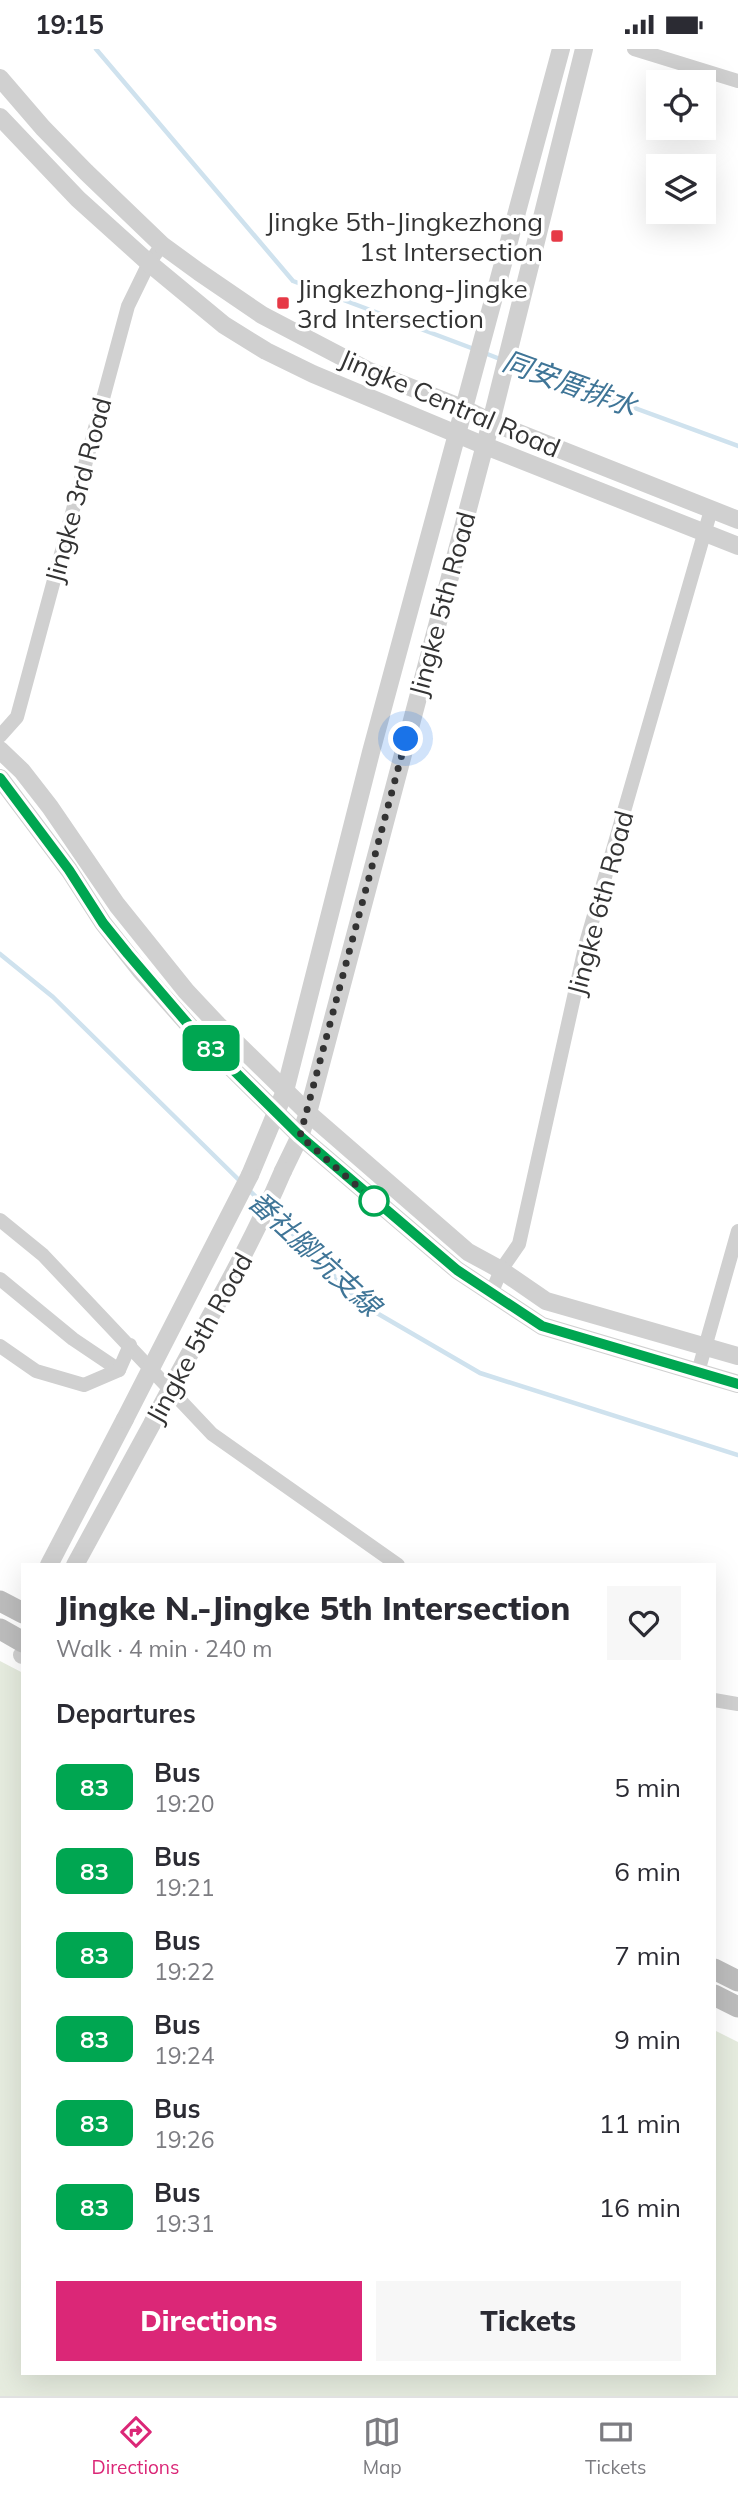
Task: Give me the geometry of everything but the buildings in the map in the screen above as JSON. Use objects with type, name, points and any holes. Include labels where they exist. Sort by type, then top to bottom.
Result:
[{"type":"main road","points":[[0,1601],[21,1612]]},
{"type":"main road","points":[[716,1970],[738,1981]]},
{"type":"main road","points":[[716,1996],[738,2007]]},
{"type":"street","name":"Jingke 5th Road","points":[[50,1563],[250,1175],[285,1091],[371,752],[561,49]]},
{"type":"street","name":"Jingke 5th Road","points":[[76,1563],[249,1246],[308,1113],[491,422],[584,49]]},
{"type":"street","points":[[634,49],[738,81]]},
{"type":"street","name":"Jingke Central Road","points":[[0,78],[43,128],[162,245],[262,315],[367,370],[738,520]]},
{"type":"street","name":"Jingke Central Road","points":[[0,117],[78,198],[149,263],[223,325],[266,351],[313,374],[484,445],[738,546]]},
{"type":"street","name":"Jingke 3rd Road","points":[[0,736],[18,717],[128,306],[149,263],[162,245]]},
{"type":"street","name":"Jingke 6th Road","points":[[491,1294],[501,1270],[519,1244],[586,943],[711,510]]},
{"type":"street","points":[[0,750],[43,797],[117,905],[186,991],[308,1113],[468,1252],[501,1270],[546,1301],[738,1356]]},
{"type":"street","points":[[0,778],[140,970],[194,1031],[300,1136],[447,1262],[542,1326],[738,1384]]},
{"type":"street","points":[[0,1220],[43,1255],[212,1434],[395,1563]]},
{"type":"street","points":[[698,1372],[738,1231]]},
{"type":"street","points":[[0,1279],[73,1339],[119,1370]]},
{"type":"street","points":[[0,1346],[36,1371],[83,1385],[119,1370],[130,1345]]},
{"type":"street","points":[[7,1636],[21,1616]]},
{"type":"street","points":[[716,1700],[738,1704]]},
{"type":"shaded area","points":[[0,1661],[21,1672],[21,2375],[716,2375],[716,2031],[738,2042],[738,2396],[0,2396]]},
{"type":"waterway","name":"同安厝排水","points":[[96,49],[293,281],[474,349]]},
{"type":"waterway","name":"同安厝排水","points":[[482,352],[500,359]]},
{"type":"waterway","name":"同安厝排水","points":[[512,363],[738,446]]},
{"type":"waterway","name":"番社腳坑支線","points":[[0,954],[53,997],[242,1183]]},
{"type":"waterway","name":"番社腳坑支線","points":[[248,1189],[264,1205]]},
{"type":"waterway","name":"番社腳坑支線","points":[[270,1211],[363,1305],[480,1373],[738,1455]]},
{"type":"bus line","name":"83","points":[[0,778],[69,870],[103,923],[194,1031],[300,1136],[457,1270],[542,1326],[738,1384]]},
{"type":"place","name":"Jingke 5th-Jingkezhong 1st Intersection","points":[[557,236]]},
{"type":"place","name":"Jingkezhong-Jingke 3rd Intersection","points":[[283,303]]},
{"type":"route","points":[[374,1201],[300,1136],[406,739]]}]
